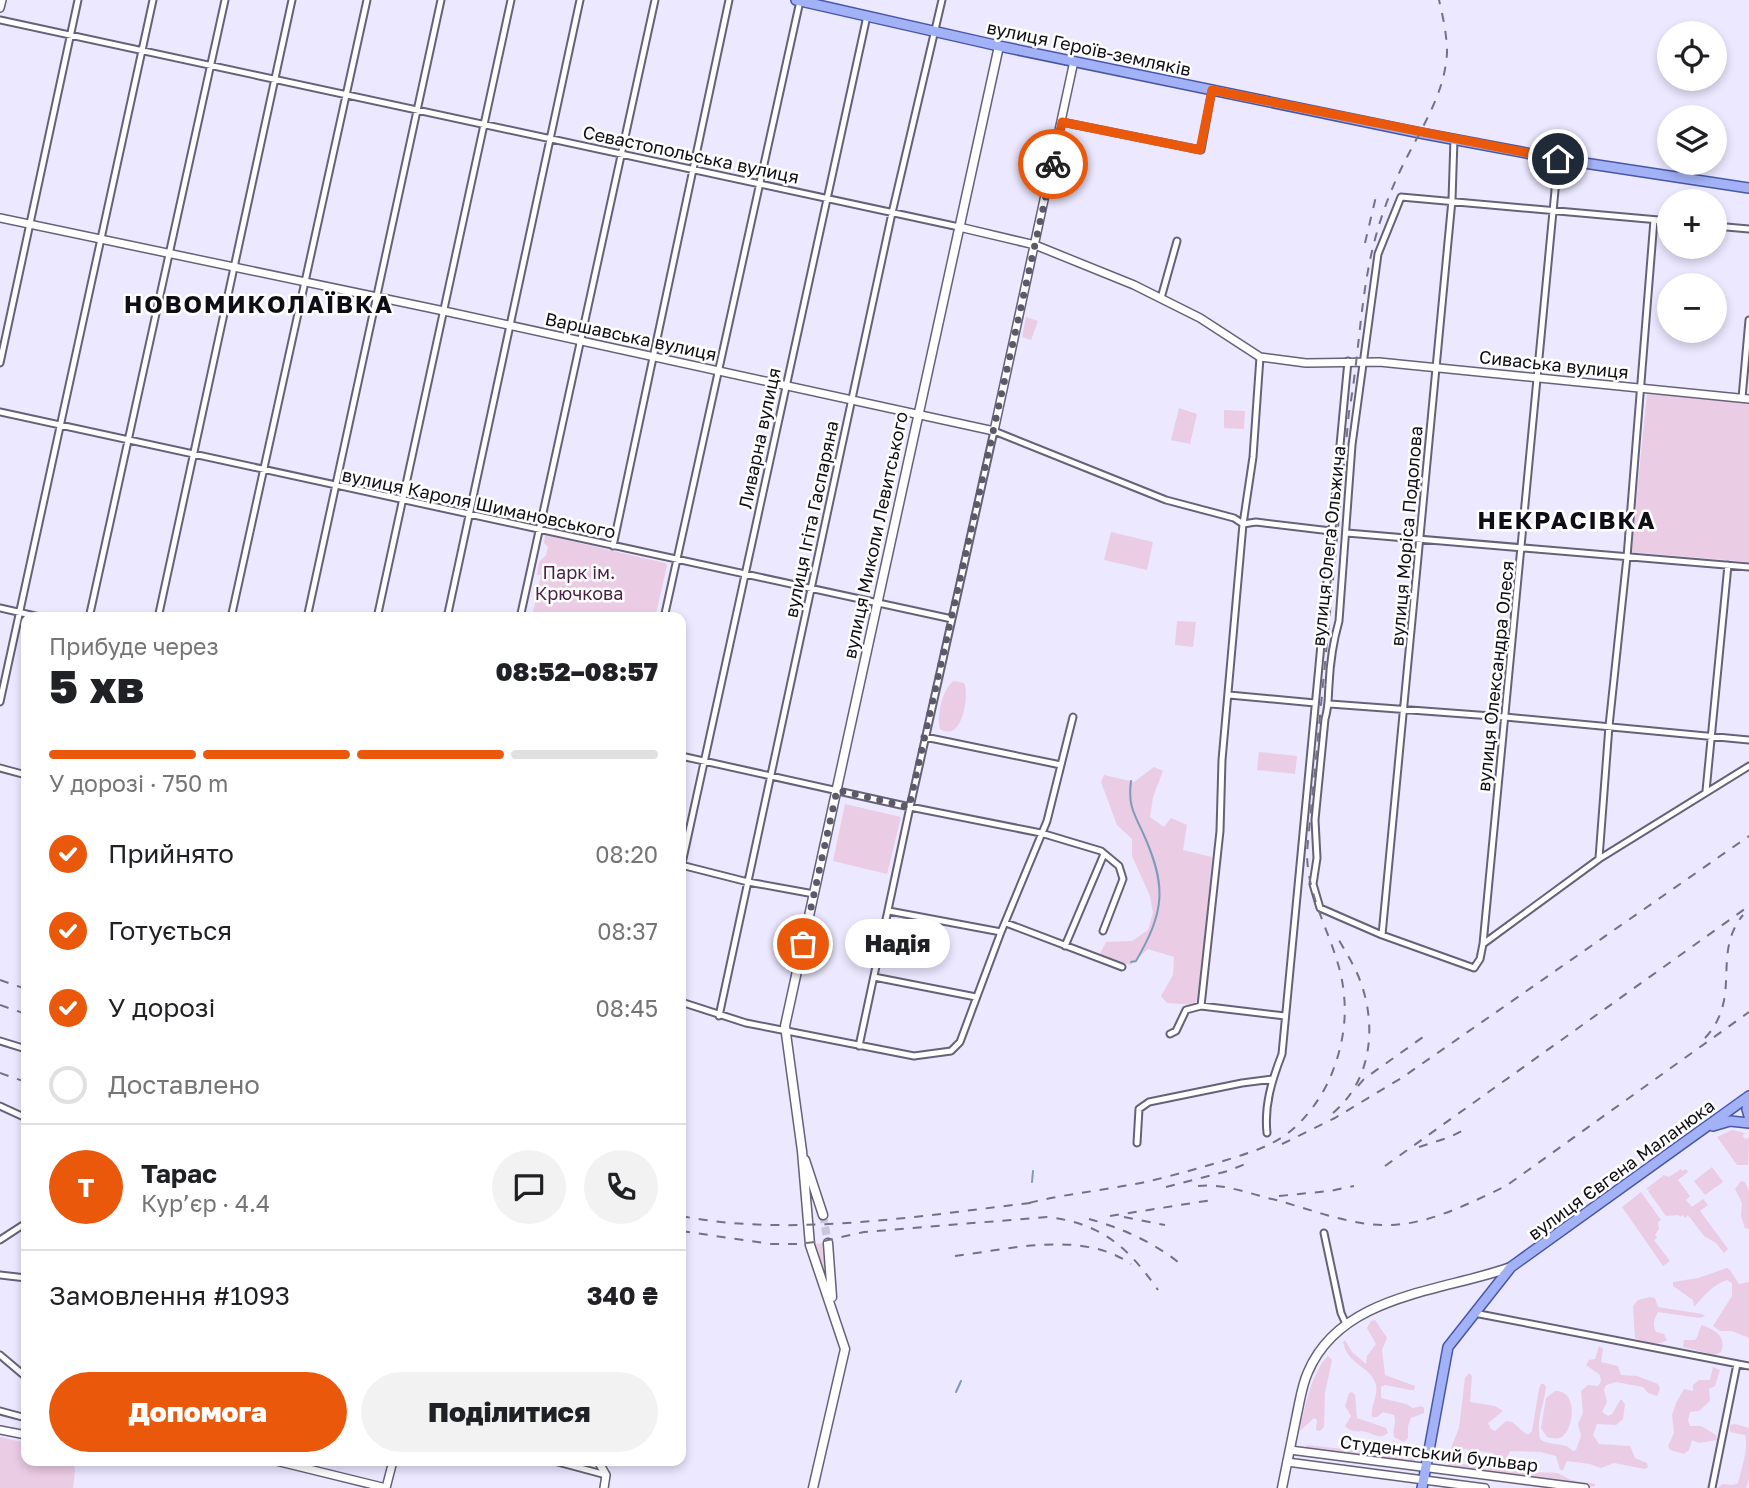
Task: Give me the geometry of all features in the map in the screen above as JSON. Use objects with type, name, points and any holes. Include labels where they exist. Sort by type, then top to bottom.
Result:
[{"type":"main road","name":"вулиця Героїв-земляків","points":[[798,0],[999,46],[1454,139],[1558,159],[1749,188]]},
{"type":"main road","name":"вулиця Миколи Левитського","points":[[802,1151],[786,1020],[999,46]]},
{"type":"main road","points":[[1749,1097],[1749,1116]]},
{"type":"main road","name":"вулиця Євгена Маланюка","points":[[1423,1484],[1451,1341],[1511,1267],[1749,1097]]},
{"type":"main road","points":[[1705,1129],[1730,1121],[1749,1123]]},
{"type":"main road","points":[[802,1151],[823,1215]]},
{"type":"main road","points":[[802,1151],[810,1245],[844,1342],[845,1355],[813,1488]]},
{"type":"main road","points":[[828,1243],[833,1310]]},
{"type":"main road","points":[[1282,1488],[1307,1373],[1322,1349],[1346,1324],[1393,1301],[1511,1267]]},
{"type":"street","points":[[0,8],[2,0]]},
{"type":"street","points":[[0,363],[78,0]]},
{"type":"street","points":[[0,702],[153,0]]},
{"type":"street","points":[[90,612],[225,0]]},
{"type":"street","points":[[159,612],[292,0]]},
{"type":"street","points":[[232,612],[367,0]]},
{"type":"street","points":[[308,612],[441,0]]},
{"type":"street","points":[[378,612],[511,0]]},
{"type":"street","points":[[448,612],[580,0]]},
{"type":"street","points":[[521,612],[655,0]]},
{"type":"street","points":[[613,546],[729,0]]},
{"type":"street","points":[[665,612],[798,0]]},
{"type":"street","name":"вулиця Ігіта Гаспаряна","points":[[719,1016],[892,214],[942,0]]},
{"type":"street","name":"Ливарна вулиця","points":[[686,842],[867,16]]},
{"type":"street","name":"Севастопольська вулиця","points":[[0,20],[1035,245],[1161,298],[1200,318],[1260,357],[1306,363],[1356,362]]},
{"type":"street","points":[[859,1046],[909,807],[1074,61]]},
{"type":"street","points":[[1062,122],[1200,150],[1212,90]]},
{"type":"street","name":"вулиця Моріса Подолова","points":[[1382,935],[1452,200],[1454,139]]},
{"type":"street","name":"вулиця Олександра Олеся","points":[[1483,944],[1558,159]]},
{"type":"street","name":"вулиця Олега Ольжича","points":[[1267,1133],[1265,1117],[1273,1079],[1282,1054],[1331,531],[1356,362],[1378,254],[1401,197],[1452,200]]},
{"type":"street","points":[[1452,200],[1657,220]]},
{"type":"street","name":"Варшавська вулиця","points":[[0,218],[994,431],[1166,500],[1234,518],[1243,524],[1256,522],[1331,531]]},
{"type":"street","points":[[1598,859],[1627,557],[1654,220]]},
{"type":"street","points":[[1727,227],[1749,229]]},
{"type":"street","points":[[1161,298],[1177,241]]},
{"type":"street","points":[[1745,399],[1749,320]]},
{"type":"street","points":[[1201,1006],[1220,831],[1222,760],[1243,524],[1254,457],[1260,357]]},
{"type":"street","name":"вулиця Олега Ольжича","points":[[1356,362],[1347,533],[1315,820],[1317,858],[1313,884],[1320,908],[1324,912],[1382,935]]},
{"type":"street","name":"Сиваська вулиця","points":[[1356,362],[1745,399]]},
{"type":"street","name":"вулиця Кароля Шимановського","points":[[0,412],[952,619]]},
{"type":"street","points":[[1347,533],[1749,567]]},
{"type":"street","points":[[1706,791],[1728,565]]},
{"type":"street","points":[[0,608],[19,612]]},
{"type":"street","points":[[1229,695],[1315,703]]},
{"type":"street","points":[[1330,704],[1749,740]]},
{"type":"street","points":[[686,1004],[719,1016],[786,1032],[914,1056],[951,1051],[960,1042],[1001,932],[1047,821],[1073,717]]},
{"type":"street","points":[[925,737],[1061,765]]},
{"type":"street","points":[[686,757],[909,807],[1041,833],[1104,854],[1119,866],[1123,879],[1103,931]]},
{"type":"street","points":[[1382,935],[1474,968],[1480,959],[1483,944],[1598,859],[1749,765]]},
{"type":"street","points":[[0,768],[21,774]]},
{"type":"street","points":[[1065,946],[1104,854]]},
{"type":"street","points":[[686,867],[814,894]]},
{"type":"street","points":[[888,911],[1001,932]]},
{"type":"street","points":[[1006,923],[1122,967]]},
{"type":"street","points":[[874,977],[976,997]]},
{"type":"street","points":[[1170,1034],[1176,1031],[1185,1010],[1201,1006],[1285,1016]]},
{"type":"street","points":[[0,1041],[21,1047]]},
{"type":"street","points":[[1137,1143],[1139,1109],[1149,1102],[1218,1087],[1273,1079]]},
{"type":"street","points":[[0,1106],[21,1116]]},
{"type":"street","points":[[0,1240],[21,1226]]},
{"type":"street","points":[[1324,1233],[1341,1313],[1346,1324]]},
{"type":"street","points":[[0,1275],[21,1277]]},
{"type":"street","points":[[1474,1313],[1749,1366]]},
{"type":"street","points":[[0,1355],[21,1373]]},
{"type":"street","points":[[1712,1488],[1737,1364]]},
{"type":"street","points":[[0,1411],[21,1417]]},
{"type":"street","points":[[0,1430],[21,1434]]},
{"type":"street","name":"Студентський бульвар","points":[[1290,1450],[1585,1488]]},
{"type":"street","name":"Студентський бульвар","points":[[1287,1462],[1423,1484],[1485,1488]]},
{"type":"street","points":[[296,1466],[386,1488],[392,1466]]},
{"type":"street","points":[[573,1466],[606,1475]]},
{"type":"street","points":[[601,1466],[606,1475],[604,1488]]},
{"type":"green space","points":[[1026,317],[1038,321],[1031,340],[1022,337]]},
{"type":"green space","points":[[1647,394],[1749,403],[1749,562],[1631,552]]},
{"type":"green space","points":[[1179,408],[1197,414],[1190,444],[1171,440]]},
{"type":"green space","points":[[1224,410],[1245,411],[1244,429],[1224,428]]},
{"type":"green space","points":[[1111,532],[1153,542],[1147,570],[1104,560]]},
{"type":"green space","name":"Парк ім. Крючкова","points":[[545,535],[665,563],[667,565],[656,612],[533,612],[541,575],[537,575],[539,562],[546,555],[548,547],[544,543]]},
{"type":"green space","points":[[1177,621],[1196,622],[1193,647],[1175,645]]},
{"type":"green space","points":[[954,681],[964,683],[965,706],[959,724],[948,732],[940,729],[940,710],[947,689]]},
{"type":"green space","points":[[1259,752],[1297,756],[1295,774],[1257,770]]},
{"type":"green space","points":[[1154,767],[1163,771],[1153,797],[1150,817],[1164,827],[1171,818],[1187,825],[1183,850],[1212,857],[1199,995],[1194,1005],[1167,1003],[1161,996],[1173,975],[1174,957],[1148,949],[1130,965],[1100,954],[1106,942],[1132,941],[1148,930],[1153,913],[1150,896],[1132,856],[1132,839],[1117,825],[1101,782],[1104,775],[1134,782]]},
{"type":"green space","points":[[845,804],[901,817],[887,874],[833,861]]},
{"type":"green space","points":[[1732,1130],[1745,1133],[1742,1136],[1746,1139],[1749,1137],[1748,1165],[1737,1165],[1717,1137]]},
{"type":"green space","points":[[1712,1167],[1723,1182],[1705,1195],[1694,1181]]},
{"type":"green space","points":[[1681,1169],[1688,1172],[1678,1180],[1690,1196],[1686,1200],[1692,1207],[1703,1199],[1708,1205],[1700,1211],[1728,1249],[1724,1253],[1716,1243],[1704,1236],[1688,1215],[1685,1218],[1683,1215],[1666,1216],[1648,1191],[1650,1190],[1646,1189],[1664,1175],[1669,1177]]},
{"type":"green space","points":[[1741,1181],[1745,1182],[1749,1191],[1749,1229],[1745,1228],[1741,1216],[1742,1203],[1735,1189]]},
{"type":"green space","points":[[1641,1192],[1661,1220],[1655,1235],[1657,1238],[1654,1240],[1670,1261],[1663,1266],[1622,1207]]},
{"type":"green space","points":[[825,1243],[828,1282],[813,1244]]},
{"type":"green space","points":[[1727,1268],[1739,1284],[1749,1282],[1749,1338],[1732,1331],[1720,1331],[1713,1326],[1732,1296],[1732,1283],[1727,1280],[1717,1285],[1694,1307],[1693,1300],[1673,1286],[1673,1282],[1698,1278]]},
{"type":"green space","points":[[1655,1298],[1658,1307],[1705,1316],[1700,1318],[1658,1312],[1654,1322],[1655,1329],[1656,1332],[1664,1334],[1667,1340],[1655,1343],[1642,1341],[1635,1338],[1633,1306],[1638,1300]]},
{"type":"green space","points":[[1375,1320],[1387,1338],[1382,1350],[1385,1375],[1415,1386],[1414,1390],[1410,1390],[1385,1385],[1381,1387],[1381,1398],[1413,1408],[1424,1408],[1424,1413],[1411,1418],[1408,1438],[1404,1442],[1394,1437],[1394,1415],[1383,1412],[1372,1417],[1375,1382],[1368,1372],[1349,1356],[1343,1342],[1345,1340],[1352,1352],[1366,1364],[1367,1356],[1376,1344],[1367,1328],[1371,1321]]},
{"type":"green space","points":[[1702,1325],[1721,1338],[1721,1352],[1714,1355],[1683,1347],[1684,1340],[1695,1340]]},
{"type":"green space","points":[[1599,1346],[1603,1349],[1601,1362],[1618,1366],[1621,1375],[1637,1376],[1658,1384],[1660,1389],[1657,1396],[1648,1393],[1643,1387],[1616,1382],[1606,1385],[1604,1390],[1607,1402],[1602,1412],[1608,1416],[1612,1414],[1621,1399],[1625,1404],[1623,1419],[1616,1425],[1597,1424],[1593,1435],[1599,1444],[1630,1446],[1635,1458],[1647,1463],[1648,1467],[1645,1469],[1614,1463],[1601,1468],[1567,1461],[1563,1470],[1560,1470],[1556,1456],[1541,1452],[1510,1451],[1502,1461],[1496,1459],[1493,1453],[1464,1449],[1457,1454],[1457,1462],[1460,1464],[1496,1467],[1505,1465],[1516,1471],[1556,1473],[1595,1484],[1590,1487],[1447,1467],[1459,1428],[1465,1378],[1469,1373],[1472,1376],[1470,1402],[1495,1406],[1503,1411],[1488,1423],[1495,1431],[1506,1421],[1529,1434],[1532,1431],[1539,1389],[1541,1384],[1544,1384],[1546,1387],[1540,1419],[1540,1439],[1576,1450],[1581,1436],[1578,1424],[1583,1413],[1581,1391],[1588,1385],[1598,1386],[1601,1381],[1600,1375],[1586,1365],[1589,1360],[1595,1359]]},
{"type":"green space","points":[[1328,1356],[1332,1360],[1325,1393],[1324,1427],[1320,1431],[1316,1430],[1317,1420],[1314,1418],[1300,1431],[1313,1380]]},
{"type":"green space","points":[[1713,1367],[1720,1370],[1715,1386],[1709,1389],[1710,1401],[1699,1411],[1690,1412],[1688,1421],[1690,1426],[1701,1426],[1716,1435],[1717,1440],[1699,1443],[1692,1440],[1689,1450],[1684,1454],[1670,1450],[1668,1446],[1674,1433],[1672,1415],[1676,1403],[1684,1389],[1693,1391],[1693,1385],[1699,1380],[1710,1380]]},
{"type":"green space","points":[[1555,1391],[1568,1396],[1572,1410],[1567,1431],[1557,1438],[1547,1437],[1541,1428],[1546,1398]]},
{"type":"green space","points":[[1349,1393],[1355,1395],[1357,1418],[1386,1428],[1388,1433],[1379,1436],[1353,1431],[1345,1426],[1351,1416],[1345,1406]]},
{"type":"green space","points":[[1730,1425],[1749,1428],[1749,1479],[1746,1488],[1718,1488],[1722,1484],[1738,1483],[1746,1440],[1745,1435],[1730,1432]]},
{"type":"green space","points":[[0,1437],[21,1442],[21,1466],[74,1466],[73,1488],[0,1488]]},
{"type":"green space","points":[[1307,1445],[1395,1455],[1404,1459],[1413,1458],[1417,1463],[1305,1449]]},
{"type":"waterway","points":[[1131,781],[1132,808],[1151,852],[1159,884],[1153,927],[1136,961],[1131,962]]},
{"type":"waterway","points":[[1032,1182],[1033,1171]]},
{"type":"waterway","points":[[956,1392],[961,1381]]},
{"type":"tunnel","points":[[823,1215],[828,1243]]},
{"type":"railway","points":[[1029,1203],[1160,1179],[1220,1162],[1277,1141],[1311,1110],[1334,1068],[1344,1027],[1344,995],[1337,959],[1312,890],[1307,852],[1349,412],[1367,276],[1377,232],[1394,184],[1433,107],[1442,81],[1447,53],[1439,0]]},
{"type":"railway","points":[[1365,243],[1377,192]]},
{"type":"railway","points":[[1282,1144],[1335,1118],[1403,1077],[1749,836]]},
{"type":"railway","points":[[1385,1166],[1749,906]]},
{"type":"railway","points":[[1705,1038],[1716,1023],[1722,1007],[1729,945],[1743,915]]},
{"type":"railway","points":[[1333,1113],[1356,1086],[1363,1070],[1369,1035],[1369,1018],[1361,983],[1336,935]]},
{"type":"railway","points":[[0,980],[21,987]]},
{"type":"railway","points":[[0,1005],[21,1012]]},
{"type":"railway","points":[[1198,1186],[1237,1190],[1332,1217],[1375,1225],[1405,1224],[1435,1217],[1506,1186],[1749,1012]]},
{"type":"railway","points":[[1358,1086],[1423,1037]]},
{"type":"railway","points":[[0,1073],[21,1080]]},
{"type":"railway","points":[[1419,1147],[1466,1129]]},
{"type":"railway","points":[[1166,1187],[1228,1171],[1250,1162]]},
{"type":"railway","points":[[1279,1196],[1354,1186]]},
{"type":"railway","points":[[1110,1216],[1212,1200]]},
{"type":"railway","points":[[686,1217],[768,1225],[813,1225],[905,1218],[1038,1202]]},
{"type":"railway","points":[[686,1232],[771,1244],[797,1244],[864,1232],[1047,1217],[1083,1225],[1112,1240],[1136,1261],[1158,1290]]},
{"type":"railway","points":[[1124,1217],[1165,1225]]},
{"type":"railway","points":[[1089,1219],[1135,1236],[1178,1262]]},
{"type":"railway","points":[[955,1256],[1022,1246],[1069,1245],[1091,1247],[1131,1264]]},
{"type":"way so far","points":[[803,944],[837,790],[909,807],[1006,384],[1053,164]]},
{"type":"place","name":"Надія","points":[[803,944]]},
{"type":"district","name":"НОВОМИКОЛАЇВКА","points":[[259,303]]},
{"type":"district","name":"НЕКРАСІВКА","points":[[1567,519]]},
{"type":"route","points":[[1053,164],[1062,122],[1200,150],[1212,90],[1558,159]]}]
